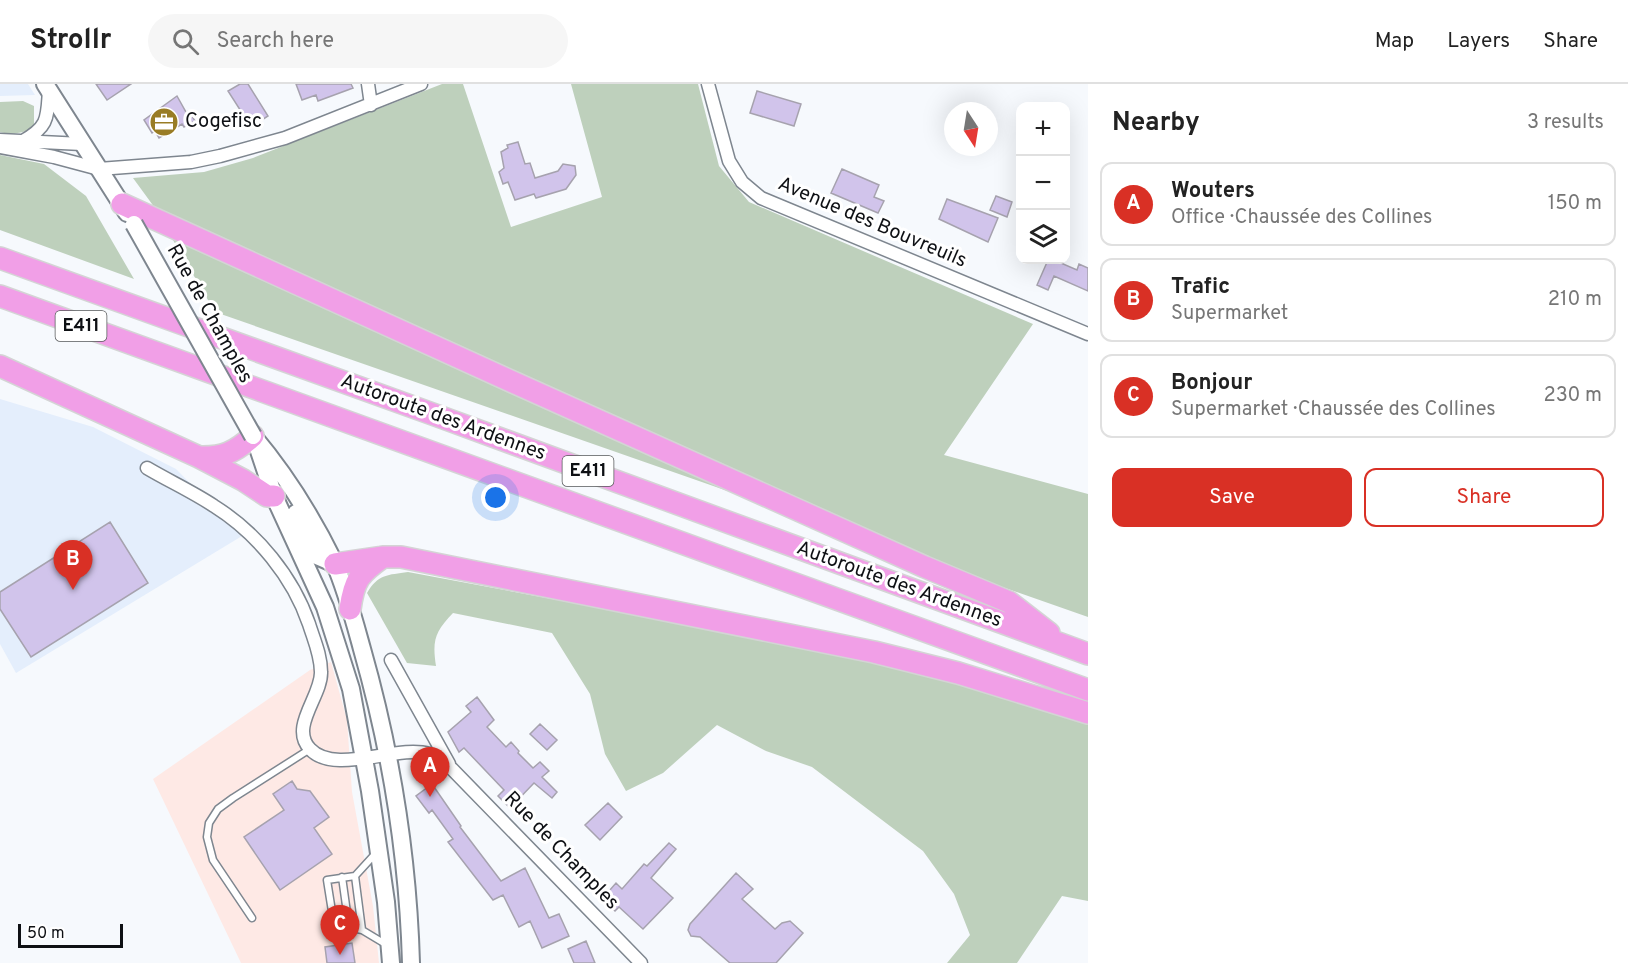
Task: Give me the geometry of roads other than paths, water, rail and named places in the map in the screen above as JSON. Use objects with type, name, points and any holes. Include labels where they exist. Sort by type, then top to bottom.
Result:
[{"type":"highway","points":[[122,204],[537,393],[925,567],[1009,602],[1066,646]]},
{"type":"highway","name":"Autoroute des Ardennes","points":[[0,258],[1088,654]]},
{"type":"highway","name":"Autoroute des Ardennes","points":[[0,296],[1088,690]]},
{"type":"highway","points":[[0,366],[199,457],[243,480],[267,496],[274,496]]},
{"type":"highway","points":[[199,457],[217,458],[233,451],[253,436]]},
{"type":"highway","points":[[335,564],[383,557],[401,557],[874,652],[958,673],[1088,713]]},
{"type":"highway","points":[[350,609],[354,586],[368,568],[383,557]]},
{"type":"main road","name":"Rue de Champles","points":[[47,87],[134,224],[271,464]]},
{"type":"main road","points":[[271,464],[274,496],[312,577],[335,635],[351,689],[379,850],[391,955]]},
{"type":"main road","points":[[271,464],[314,552],[319,557],[335,564],[372,686],[387,754],[405,869],[411,963]]},
{"type":"street","points":[[368,84],[371,105]]},
{"type":"street","points":[[0,147],[54,157],[99,169],[166,165],[220,156],[285,138],[421,84]]},
{"type":"street","name":"Avenue des Bouvreuils","points":[[708,84],[729,161],[742,182],[761,198],[1088,334]]},
{"type":"street","points":[[22,141],[38,133],[45,124],[47,87]]},
{"type":"street","points":[[0,140],[82,144]]},
{"type":"street","points":[[147,468],[215,506],[241,526],[270,556],[301,600],[319,655],[321,675],[314,698],[303,721],[304,736],[310,749],[332,760],[364,758]]},
{"type":"street","name":"Rue de Champles","points":[[391,660],[452,769]]},
{"type":"street","name":"Rue de Champles","points":[[364,758],[387,754],[429,753],[440,759],[641,963]]},
{"type":"lane","points":[[252,918],[213,860],[207,837],[209,823],[218,809],[233,798],[310,749]]},
{"type":"lane","points":[[379,850],[355,876],[327,880],[334,924],[362,930],[391,955]]},
{"type":"lane","points":[[355,876],[362,930]]},
{"type":"lane","points":[[342,878],[349,927]]},
{"type":"place","name":"Cogefisc","points":[[164,122]]},
{"type":"place","name":"Trafic","points":[[73,590]]},
{"type":"place","name":"Wouters","points":[[430,797]]},
{"type":"place","name":"Bonjour","points":[[340,955]]}]
